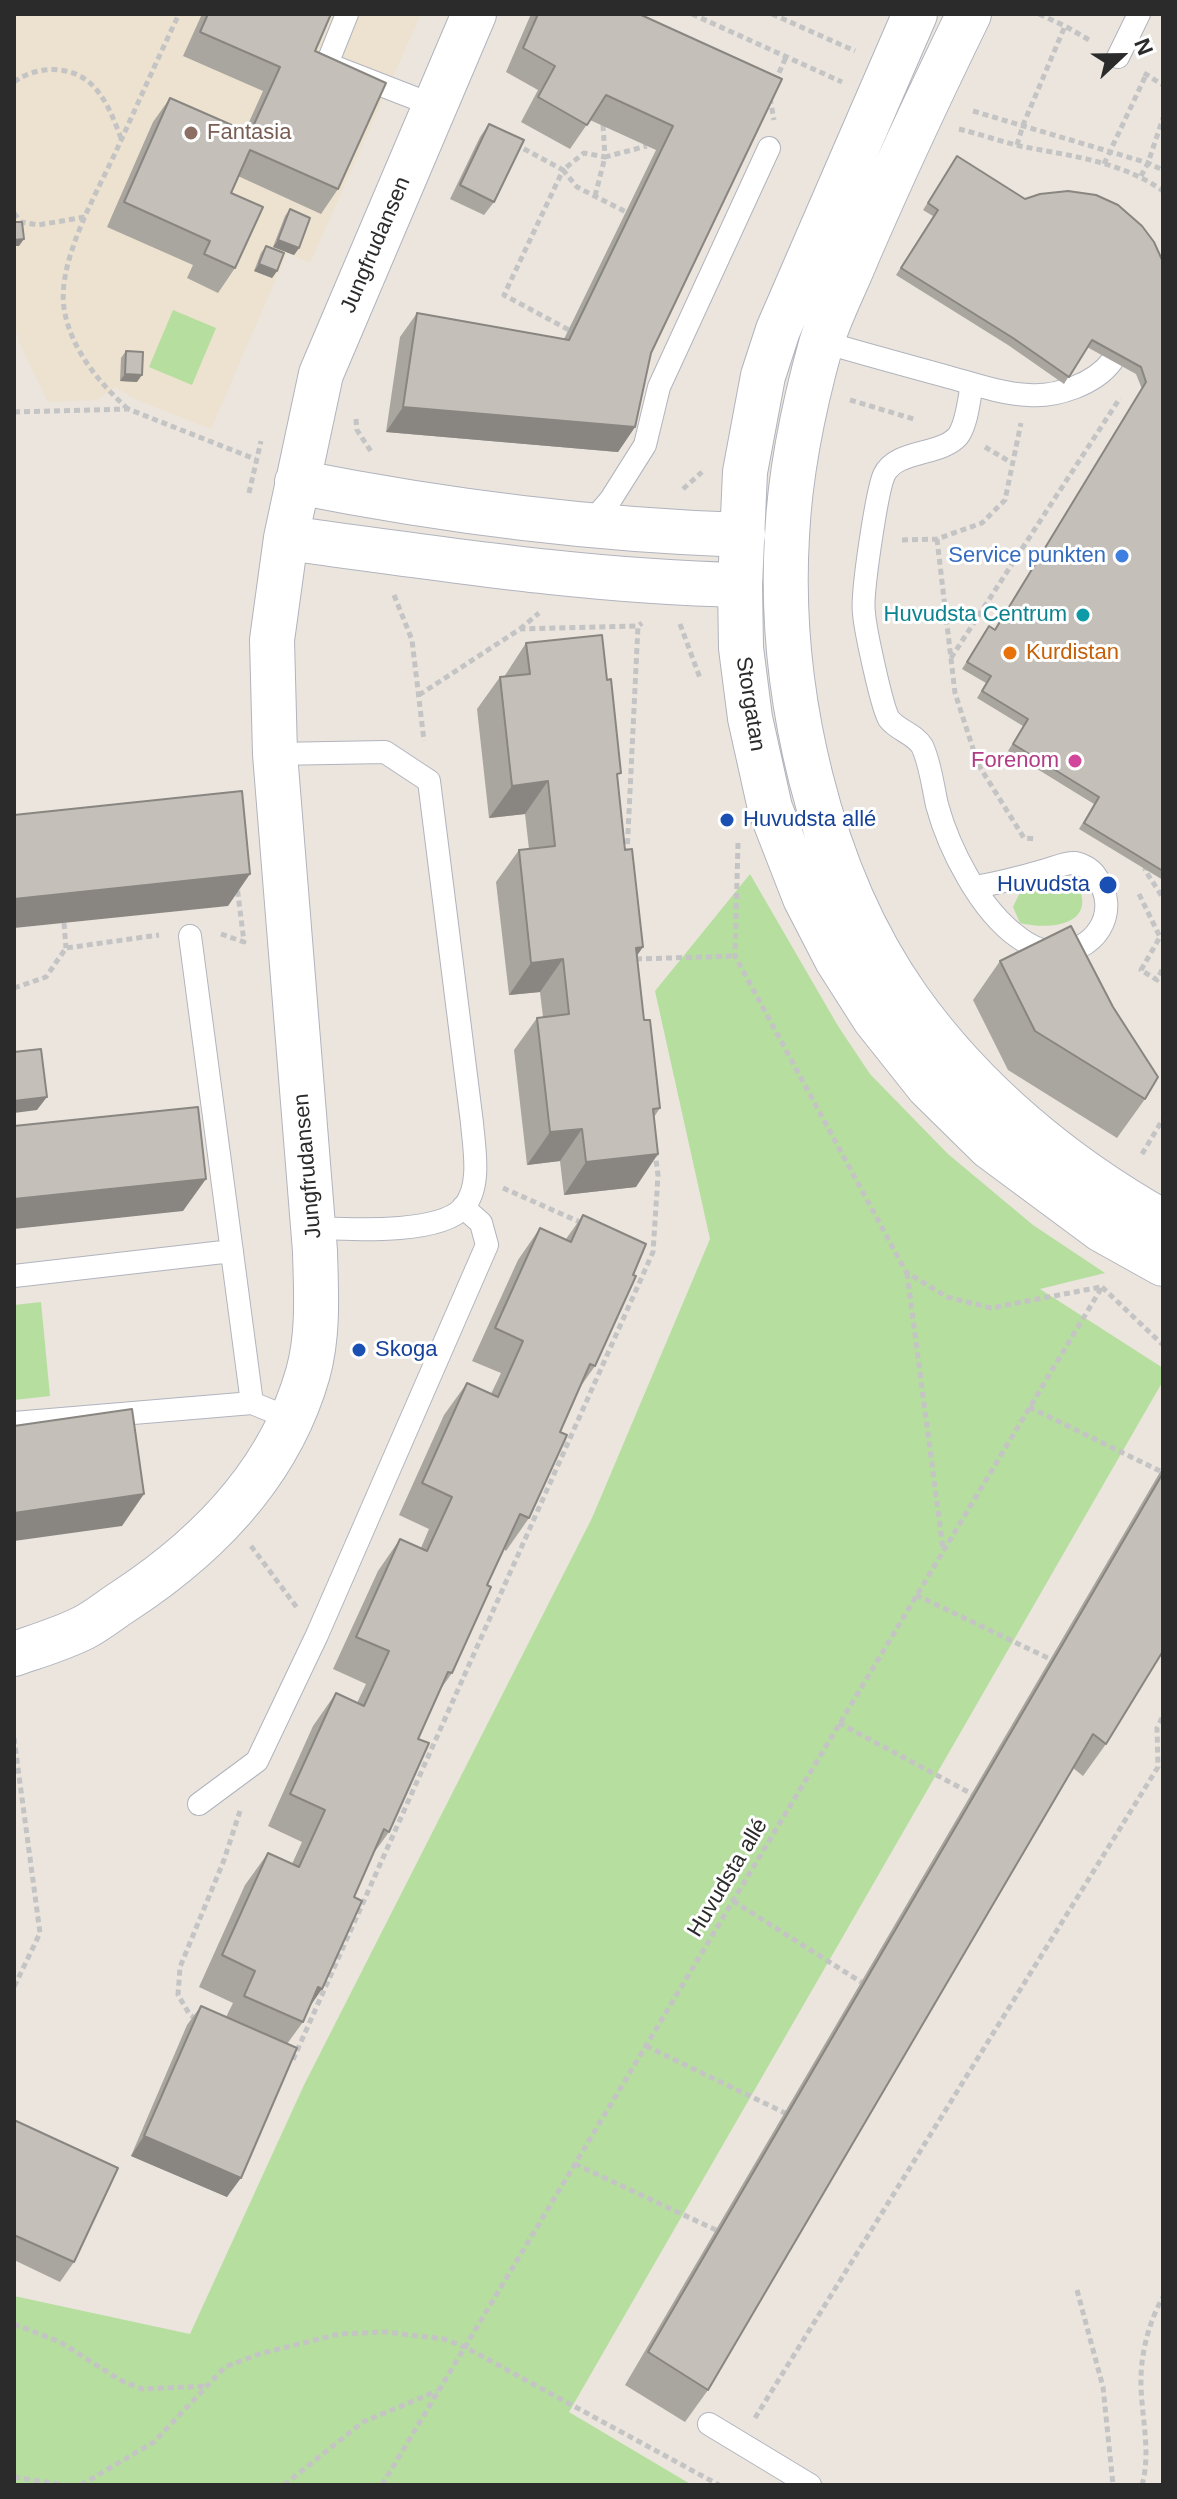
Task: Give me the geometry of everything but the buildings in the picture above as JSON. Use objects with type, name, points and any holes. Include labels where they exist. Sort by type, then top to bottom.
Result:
[{"type":"street","name":"Jungfrudansen","points":[[14,1654],[83,1628],[161,1577],[216,1529],[258,1479],[271,1411],[308,1372],[317,1317],[275,754],[272,640],[286,538],[321,374],[474,14]]},
{"type":"street","name":"Storgatan","points":[[915,14],[778,330],[763,376],[745,472],[740,585],[741,648],[750,718],[770,808],[805,898],[837,960],[874,1018],[928,1086],[990,1147],[1102,1230],[1163,1264]]},
{"type":"street","name":"Storgatan","points":[[969,14],[897,162],[822,342],[792,479],[786,539],[789,643],[797,710],[813,787],[836,863],[868,933],[908,999],[956,1059],[1011,1116],[1128,1202],[1163,1222]]},
{"type":"street","points":[[297,482],[364,496],[588,526],[786,539]]},
{"type":"street","points":[[286,538],[579,575],[675,584],[788,586]]},
{"type":"lane","points":[[347,14],[327,64],[435,106]]},
{"type":"lane","points":[[1118,57],[1139,14]]},
{"type":"lane","points":[[588,526],[611,499],[645,445],[659,387],[769,148]]},
{"type":"lane","points":[[778,330],[972,384],[1028,395],[1051,394],[1074,387],[1106,370],[1112,361]]},
{"type":"lane","points":[[972,384],[961,433],[954,440],[899,462],[885,473],[871,541],[863,610],[889,719],[921,744],[943,827],[961,868],[975,887],[1009,931],[1031,947],[1053,952],[1083,945],[1101,929],[1107,916],[1108,901],[1096,876],[1088,868],[1073,862],[975,887]]},
{"type":"lane","points":[[275,754],[385,752],[429,781],[472,1123],[473,1187],[463,1207],[453,1215],[422,1225],[365,1229],[312,1228]]},
{"type":"lane","points":[[14,1423],[271,1411],[232,1251],[190,936]]},
{"type":"lane","points":[[199,1804],[257,1761],[317,1635],[487,1245],[481,1223],[463,1207]]},
{"type":"lane","points":[[14,1276],[232,1251]]},
{"type":"lane","points":[[709,2424],[810,2485]]},
{"type":"path","points":[[179,14],[86,217],[67,267],[63,305],[70,332],[83,356],[109,392],[128,409],[246,455],[297,482]]},
{"type":"path","points":[[692,14],[847,84]]},
{"type":"path","points":[[772,14],[856,52]]},
{"type":"path","points":[[1039,14],[1065,26],[1163,85]]},
{"type":"path","points":[[1017,145],[1065,26]]},
{"type":"path","points":[[769,97],[786,57]]},
{"type":"path","points":[[14,82],[33,70],[54,68],[92,84],[105,101],[122,139]]},
{"type":"path","points":[[1104,164],[1146,74]]},
{"type":"path","points":[[973,111],[1111,151],[1163,170]]},
{"type":"path","points":[[1141,176],[1163,118]]},
{"type":"path","points":[[595,196],[605,157],[603,125]]},
{"type":"path","points":[[958,129],[1104,164],[1141,176],[1163,191]]},
{"type":"path","points":[[507,140],[563,170],[577,187],[626,212]]},
{"type":"path","points":[[569,330],[504,295],[563,170],[584,153],[605,157],[647,146]]},
{"type":"path","points":[[14,213],[21,222],[38,225],[86,217]]},
{"type":"path","points":[[951,659],[1127,387]]},
{"type":"path","points":[[871,541],[937,539],[982,523],[1005,500],[1028,395]]},
{"type":"path","points":[[14,412],[128,409]]},
{"type":"path","points":[[688,487],[707,467]]},
{"type":"path","points":[[937,539],[955,693],[978,764],[1024,838],[1037,840]]},
{"type":"path","points":[[418,696],[520,629],[638,626],[648,618]]},
{"type":"path","points":[[678,621],[692,651],[702,689]]},
{"type":"path","points":[[626,861],[638,626]]},
{"type":"path","points":[[732,831],[738,841],[735,956],[906,1272],[943,1550]]},
{"type":"path","points":[[1151,860],[1145,870],[1163,898]]},
{"type":"path","points":[[66,948],[160,935],[225,933],[244,942],[237,885],[241,879]]},
{"type":"path","points":[[1136,888],[1160,937],[1141,970],[1157,980],[1163,968]]},
{"type":"path","points":[[14,988],[46,977],[66,948],[64,923]]},
{"type":"path","points":[[632,947],[638,974]]},
{"type":"path","points":[[636,959],[735,956]]},
{"type":"path","points":[[1142,1154],[1163,1119]]},
{"type":"path","points":[[279,2056],[292,2062],[653,1252],[658,1175],[655,1144]]},
{"type":"path","points":[[474,1175],[589,1226]]},
{"type":"path","points":[[642,1248],[653,1252]]},
{"type":"path","points":[[906,1272],[947,1297],[991,1308],[1102,1287],[1163,1345]]},
{"type":"path","name":"Huvudsta allé","points":[[382,2485],[1102,1287]]},
{"type":"path","points":[[1029,1407],[1160,1471]]},
{"type":"path","points":[[250,1544],[317,1635]]},
{"type":"path","points":[[916,1595],[1050,1659]]},
{"type":"path","points":[[739,2443],[1161,1769],[1157,1728],[1163,1716]]},
{"type":"path","points":[[839,1723],[972,1794]]},
{"type":"path","points":[[14,1738],[40,1933],[14,1987]]},
{"type":"path","points":[[210,2025],[190,2015],[178,1995],[180,1967],[224,1860],[257,1761]]},
{"type":"path","points":[[733,1901],[861,1982]]},
{"type":"path","points":[[646,2046],[785,2113]]},
{"type":"path","points":[[575,2164],[716,2230]]},
{"type":"path","points":[[1077,2290],[1103,2387],[1113,2485]]},
{"type":"path","points":[[1142,2485],[1147,2467],[1141,2384],[1146,2339],[1163,2297]]},
{"type":"path","points":[[14,2324],[60,2342],[120,2380],[142,2389],[208,2386]]},
{"type":"path","points":[[81,2485],[154,2442],[225,2367],[290,2344],[339,2334],[385,2332],[444,2339],[465,2347],[719,2485]]},
{"type":"path","points":[[284,2485],[363,2422],[438,2391]]},
{"type":"path","points":[[14,2477],[65,2485]]},
{"type":"shaded area","name":"Fantasia","points":[[14,14],[421,14],[310,263],[287,253],[211,429],[134,399],[116,387],[97,400],[48,402],[19,343],[14,320]]},
{"type":"green space","points":[[173,310],[216,328],[192,385],[149,367]]},
{"type":"green space","points":[[750,874],[838,1026],[870,1074],[948,1154],[1033,1225],[1105,1273],[1040,1289],[1163,1368],[1163,1381],[569,2412],[692,2485],[14,2485],[14,2296],[190,2334],[304,2085],[592,1518],[710,1239],[655,991]]},
{"type":"green space","points":[[1059,876],[1075,880],[1082,906],[1077,915],[1058,925],[1020,923],[1013,907],[1023,886]]},
{"type":"green space","points":[[41,1302],[50,1396],[14,1400],[14,1305]]},
{"type":"place","name":"Fantasia","points":[[191,133]]},
{"type":"place","name":"Service punkten","points":[[1122,556]]},
{"type":"place","name":"Huvudsta Centrum","points":[[1083,615]]},
{"type":"place","name":"Kurdistan","points":[[1010,653]]},
{"type":"place","name":"Forenom","points":[[1075,761]]},
{"type":"place","name":"Huvudsta allé","points":[[727,820]]},
{"type":"place","name":"Huvudsta","points":[[1108,885]]},
{"type":"place","name":"Skoga","points":[[359,1350]]}]
